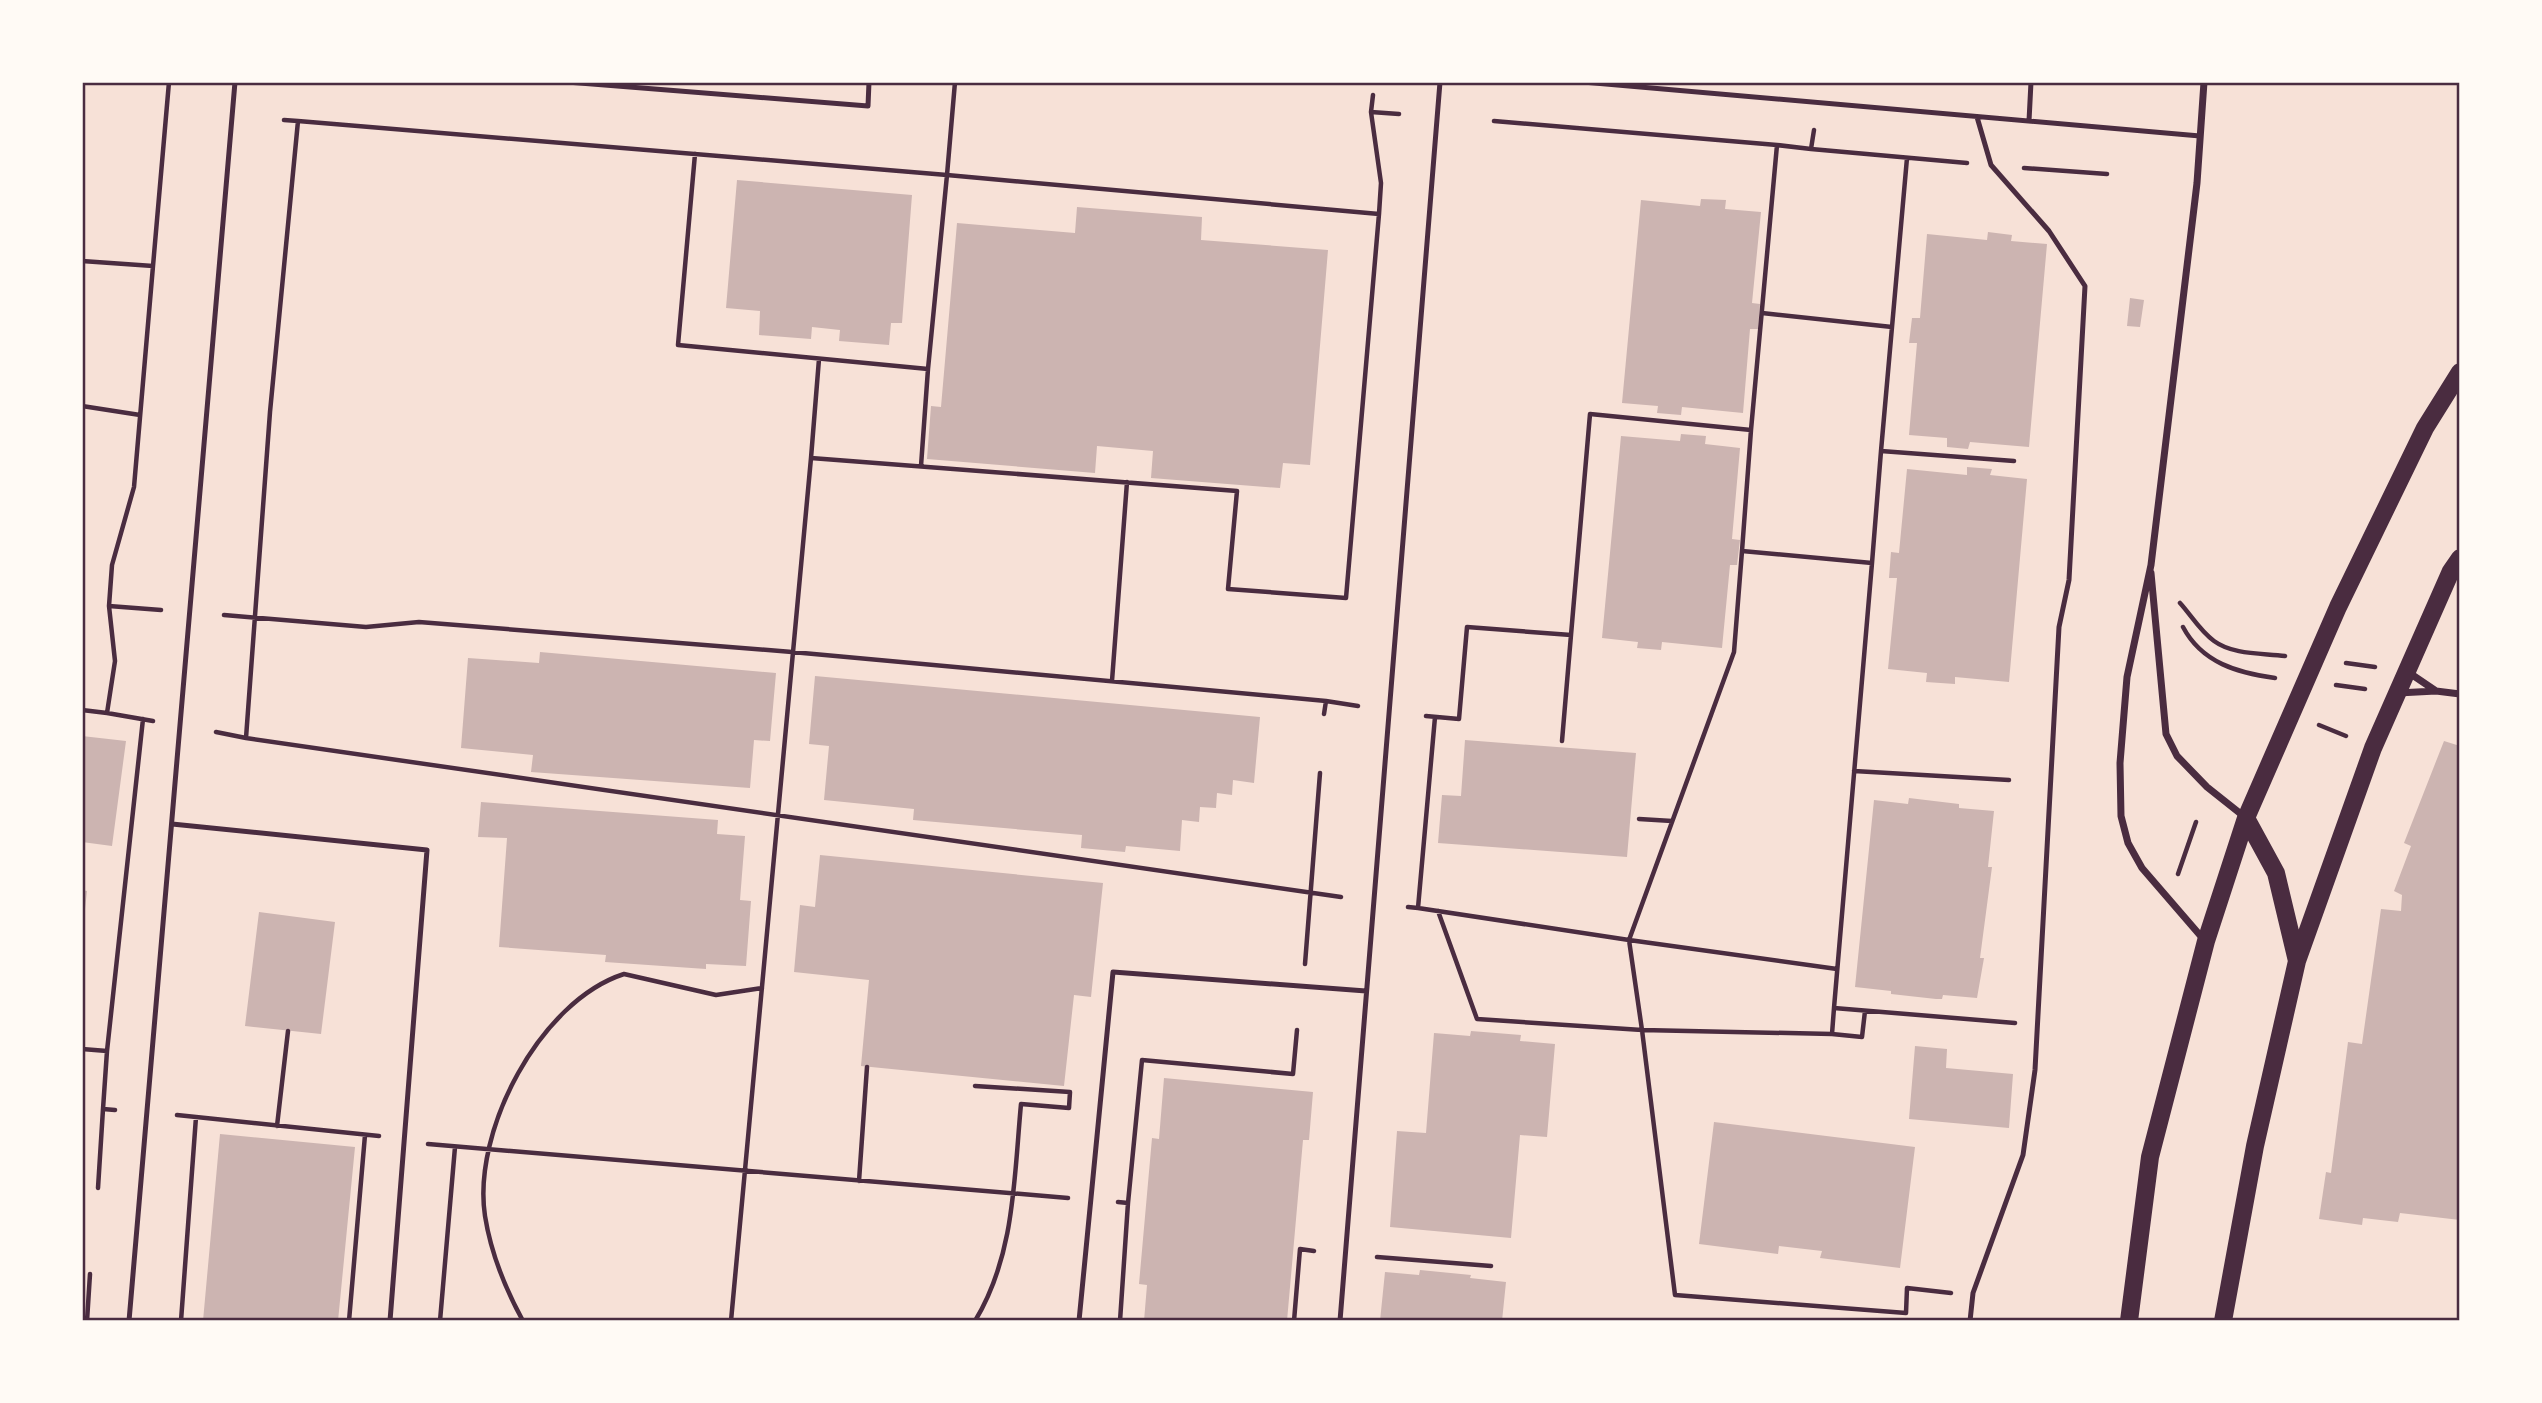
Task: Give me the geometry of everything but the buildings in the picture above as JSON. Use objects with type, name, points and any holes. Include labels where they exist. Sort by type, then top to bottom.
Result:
[{"type":"main road","points":[[2129,1321],[2150,1157],[2206,941],[2246,818],[2338,607],[2425,428],[2460,372]]},
{"type":"main road","points":[[2222,1321],[2258,1134],[2297,961],[2373,748],[2451,571],[2460,558]]},
{"type":"main road","points":[[2246,818],[2276,873],[2297,961]]},
{"type":"street","points":[[2204,82],[2197,183],[2151,565],[2127,677],[2120,764],[2121,816],[2128,843],[2142,868],[2206,941]]},
{"type":"street","points":[[2151,565],[2166,734],[2177,756],[2207,787],[2246,818]]},
{"type":"street","points":[[2407,671],[2437,691]]},
{"type":"street","points":[[2398,693],[2437,691],[2460,694]]},
{"type":"lane","points":[[130,1321],[235,82]]},
{"type":"lane","points":[[567,82],[868,106],[869,82]]},
{"type":"lane","points":[[1340,1321],[1440,82]]},
{"type":"lane","points":[[1583,82],[2200,136]]},
{"type":"lane","points":[[2029,121],[2031,82]]},
{"type":"lane","points":[[1970,1321],[1973,1293],[2023,1155],[2035,1070],[2059,626],[2069,580],[2085,286],[2049,231],[1991,164],[1977,117]]},
{"type":"lane","points":[[172,824],[427,850],[390,1321]]},
{"type":"lane","points":[[1079,1321],[1113,972],[1366,991]]},
{"type":"path","points":[[107,713],[115,661],[109,606],[112,565],[134,487],[169,82]]},
{"type":"path","points":[[921,466],[955,82]]},
{"type":"path","points":[[811,457],[1237,491],[1228,589],[1346,598],[1381,183],[1371,111],[1373,95]]},
{"type":"path","points":[[1371,111],[1399,114]]},
{"type":"path","points":[[284,120],[1379,214]]},
{"type":"path","points":[[246,738],[271,398],[298,121]]},
{"type":"path","points":[[1494,121],[1968,163]]},
{"type":"path","points":[[1811,149],[1814,130]]},
{"type":"path","points":[[1777,145],[1734,652],[1629,940],[1675,1295],[1906,1313],[1907,1288],[1961,1294]]},
{"type":"path","points":[[695,154],[677,345],[928,369]]},
{"type":"path","points":[[1832,1034],[1907,158]]},
{"type":"path","points":[[2021,167],[2107,174]]},
{"type":"path","points":[[82,261],[153,266]]},
{"type":"path","points":[[1762,313],[1892,327]]},
{"type":"path","points":[[731,1321],[819,359]]},
{"type":"path","points":[[82,406],[140,415]]},
{"type":"path","points":[[1562,741],[1590,414],[1751,430]]},
{"type":"path","points":[[1881,450],[2014,461]]},
{"type":"path","points":[[1112,681],[1127,482]]},
{"type":"path","points":[[1742,551],[1872,562]]},
{"type":"path","points":[[2151,565],[2213,640],[2230,649],[2291,657]]},
{"type":"path","points":[[109,606],[161,610]]},
{"type":"path","points":[[223,615],[366,627],[419,622],[792,652],[1358,706]]},
{"type":"path","points":[[2180,622],[2200,648],[2221,665],[2249,674],[2281,679]]},
{"type":"path","points":[[1426,716],[1459,719],[1467,627],[1572,635]]},
{"type":"path","points":[[2334,662],[2370,666]]},
{"type":"path","points":[[2325,684],[2361,688]]},
{"type":"path","points":[[1324,714],[1326,701]]},
{"type":"path","points":[[82,710],[153,721]]},
{"type":"path","points":[[1418,908],[1435,717]]},
{"type":"path","points":[[98,1188],[107,1051],[143,719]]},
{"type":"path","points":[[2309,720],[2347,736]]},
{"type":"path","points":[[216,732],[1340,897]]},
{"type":"path","points":[[1854,771],[2009,780]]},
{"type":"path","points":[[1304,966],[1320,773]]},
{"type":"path","points":[[1639,819],[1672,821]]},
{"type":"path","points":[[2177,878],[2196,822]]},
{"type":"path","points":[[1408,907],[1838,969]]},
{"type":"path","points":[[1438,911],[1476,1019],[1642,1030],[1863,1037],[1866,1011]]},
{"type":"path","points":[[523,1321],[494,1257],[485,1214],[484,1174],[487,1150],[499,1114],[530,1052],[563,1015],[590,991],[624,974],[680,989],[716,995],[762,988]]},
{"type":"path","points":[[1834,1008],[2017,1023],[2017,1035]]},
{"type":"path","points":[[1120,1321],[1142,1060],[1293,1074],[1297,1030]]},
{"type":"path","points":[[277,1126],[288,1031]]},
{"type":"path","points":[[82,1049],[107,1051]]},
{"type":"path","points":[[859,1181],[867,1067]]},
{"type":"path","points":[[975,1086],[1070,1092],[1069,1108],[1021,1104],[1009,1233],[1002,1263],[985,1305],[975,1321]]},
{"type":"path","points":[[103,1109],[115,1110]]},
{"type":"path","points":[[177,1115],[379,1136]]},
{"type":"path","points":[[181,1321],[196,1117]]},
{"type":"path","points":[[349,1321],[365,1135]]},
{"type":"path","points":[[428,1144],[1068,1198]]},
{"type":"path","points":[[440,1321],[455,1147]]},
{"type":"path","points":[[1118,1202],[1128,1203]]},
{"type":"path","points":[[1294,1321],[1300,1249],[1314,1251]]},
{"type":"path","points":[[1377,1256],[1491,1266]]},
{"type":"path","points":[[87,1321],[90,1273]]}]
